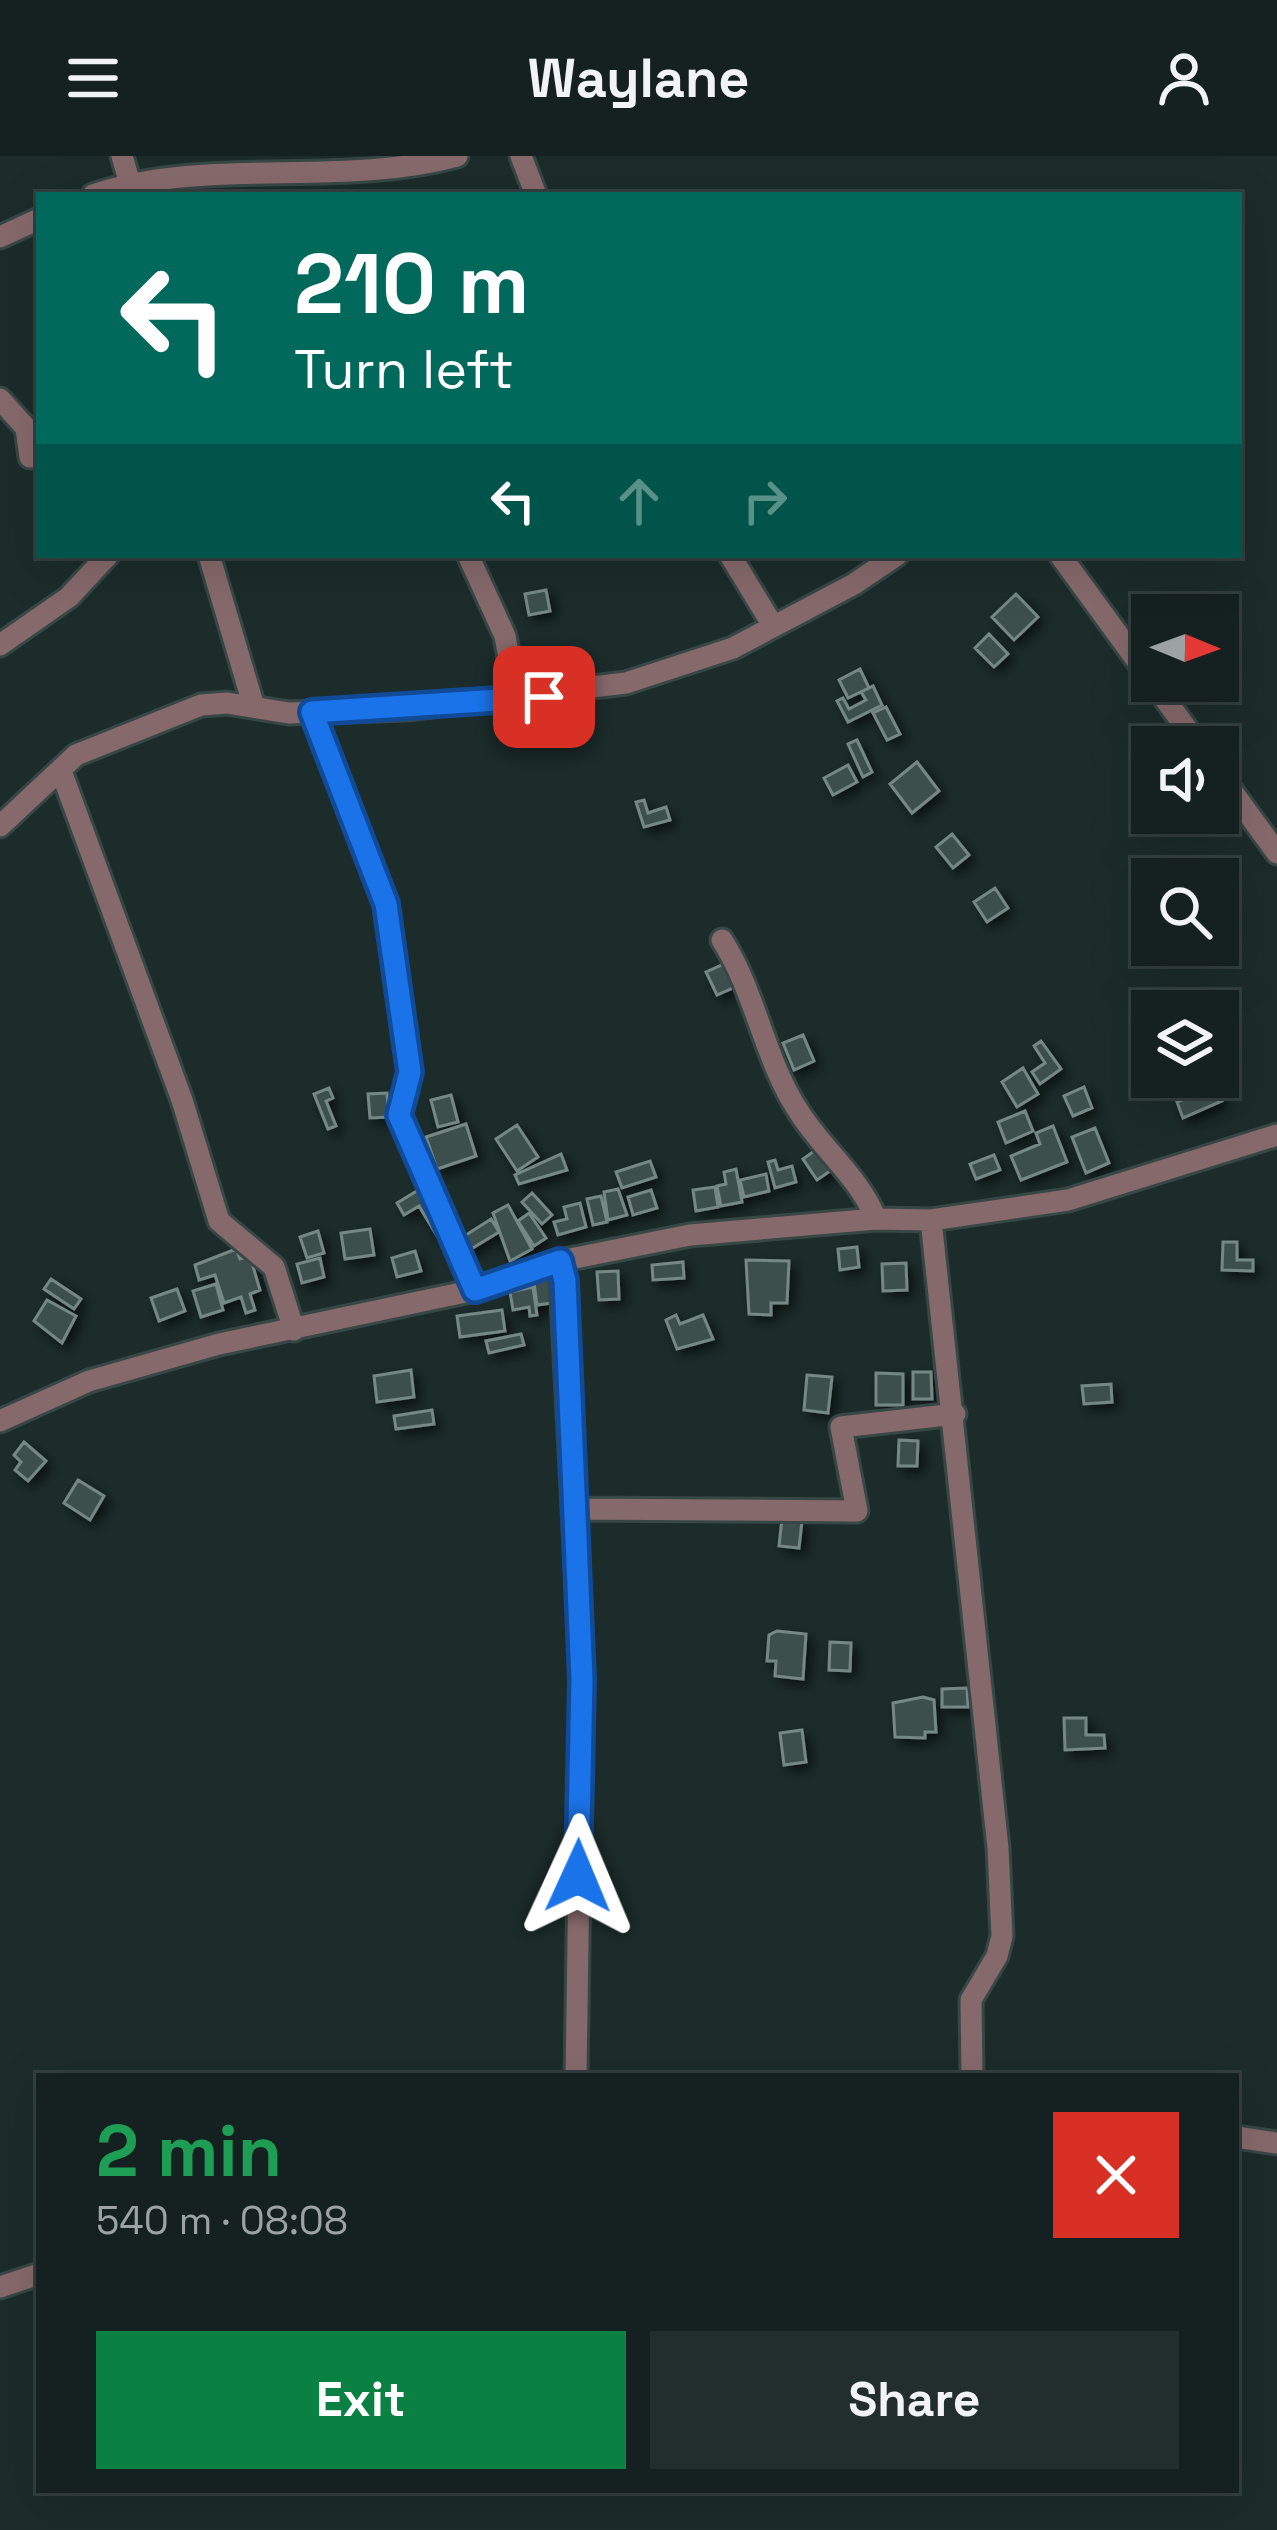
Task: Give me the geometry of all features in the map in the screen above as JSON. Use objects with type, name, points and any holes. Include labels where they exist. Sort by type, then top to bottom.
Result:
[{"type":"street","points":[[122,156],[131,189],[240,172],[382,170],[457,156]]},
{"type":"street","points":[[521,156],[535,192]]},
{"type":"street","points":[[382,170],[388,192]]},
{"type":"street","points":[[0,237],[36,220]]},
{"type":"street","points":[[0,399],[26,428],[30,457],[36,458]]},
{"type":"street","points":[[0,645],[69,597],[105,558]]},
{"type":"street","points":[[210,558],[254,707]]},
{"type":"street","points":[[469,558],[505,636],[516,697]]},
{"type":"street","points":[[732,558],[772,624]]},
{"type":"street","points":[[0,826],[76,754],[201,705],[312,712],[516,697],[626,683],[734,648],[893,558]]},
{"type":"street","points":[[1062,558],[1185,726]]},
{"type":"street","points":[[312,712],[386,904],[410,1072],[399,1115],[475,1290]]},
{"type":"street","points":[[61,771],[182,1100],[219,1221],[274,1267],[294,1330]]},
{"type":"street","points":[[1239,801],[1277,853]]},
{"type":"street","points":[[722,940],[738,965],[784,1086],[800,1114],[866,1196],[876,1219]]},
{"type":"street","points":[[0,1421],[89,1381],[475,1290],[560,1261],[690,1235],[876,1219],[931,1220],[1068,1200],[1277,1135]]},
{"type":"street","points":[[931,1220],[998,1849],[1002,1936],[997,1956],[970,2000],[972,2073]]},
{"type":"street","points":[[560,1261],[582,1679],[576,2073]]},
{"type":"street","points":[[575,1509],[857,1511],[841,1427],[955,1414]]},
{"type":"street","points":[[1239,2137],[1277,2143]]},
{"type":"street","points":[[0,2287],[36,2275]]},
{"type":"building","points":[[546,590],[550,611],[529,615],[525,594]]},
{"type":"building","points":[[1016,594],[1038,617],[1014,640],[992,617]]},
{"type":"building","points":[[989,634],[1008,654],[994,667],[975,648]]},
{"type":"building","points":[[860,669],[869,688],[848,698],[839,680]]},
{"type":"building","points":[[873,686],[882,705],[848,722],[837,701],[843,698],[849,709],[866,700],[861,692]]},
{"type":"building","points":[[886,707],[900,734],[887,740],[873,713]]},
{"type":"building","points":[[857,740],[872,772],[863,777],[848,744]]},
{"type":"building","points":[[917,762],[939,791],[912,813],[890,784]]},
{"type":"building","points":[[848,765],[857,782],[833,795],[824,778]]},
{"type":"building","points":[[644,800],[648,813],[666,807],[670,820],[644,827],[636,802]]},
{"type":"building","points":[[952,834],[969,855],[953,868],[936,847]]},
{"type":"building","points":[[995,888],[1008,908],[987,922],[974,902]]},
{"type":"building","points":[[724,964],[735,987],[717,995],[706,972]]},
{"type":"building","points":[[803,1035],[814,1061],[794,1070],[783,1043]]},
{"type":"building","points":[[1041,1041],[1061,1069],[1040,1084],[1032,1072],[1045,1063],[1034,1046]]},
{"type":"building","points":[[1023,1068],[1038,1094],[1017,1107],[1002,1082]]},
{"type":"building","points":[[1084,1087],[1092,1108],[1073,1116],[1064,1096]]},
{"type":"building","points":[[329,1088],[333,1098],[326,1101],[336,1126],[328,1129],[314,1094]]},
{"type":"building","points":[[387,1093],[389,1117],[370,1118],[368,1094]]},
{"type":"building","points":[[451,1095],[458,1122],[438,1127],[431,1100]]},
{"type":"building","points":[[1186,1098],[1222,1101],[1183,1118],[1177,1102]]},
{"type":"building","points":[[1025,1111],[1033,1131],[1006,1143],[998,1122]]},
{"type":"building","points":[[466,1124],[476,1156],[437,1169],[426,1137]]},
{"type":"building","points":[[517,1125],[538,1157],[517,1171],[496,1139]]},
{"type":"building","points":[[1053,1126],[1067,1162],[1021,1180],[1011,1156],[1040,1144],[1036,1133]]},
{"type":"building","points":[[1095,1128],[1109,1163],[1086,1173],[1072,1137]]},
{"type":"building","points":[[821,1146],[836,1167],[817,1180],[803,1159]]},
{"type":"building","points":[[561,1154],[567,1170],[519,1184],[515,1175]]},
{"type":"building","points":[[994,1155],[1000,1170],[976,1179],[970,1164]]},
{"type":"building","points":[[775,1160],[778,1170],[792,1166],[796,1182],[775,1188],[768,1162]]},
{"type":"building","points":[[650,1161],[656,1177],[622,1188],[616,1172]]},
{"type":"building","points":[[736,1169],[742,1202],[721,1206],[717,1186],[726,1184],[724,1172]]},
{"type":"building","points":[[766,1174],[769,1191],[744,1197],[740,1180]]},
{"type":"building","points":[[715,1187],[718,1207],[696,1211],[693,1190]]},
{"type":"building","points":[[420,1189],[445,1231],[437,1236],[419,1206],[404,1215],[397,1203]]},
{"type":"building","points":[[618,1189],[627,1215],[608,1220],[604,1192]]},
{"type":"building","points":[[651,1190],[657,1208],[633,1215],[628,1197]]},
{"type":"building","points":[[532,1193],[552,1215],[542,1224],[522,1202]]},
{"type":"building","points":[[601,1196],[607,1222],[593,1225],[587,1199]]},
{"type":"building","points":[[580,1203],[586,1227],[558,1235],[554,1222],[567,1219],[564,1207]]},
{"type":"building","points":[[508,1205],[532,1249],[510,1261],[493,1213]]},
{"type":"building","points":[[529,1213],[546,1238],[534,1246],[518,1221]]},
{"type":"building","points":[[491,1219],[499,1232],[463,1254],[455,1242]]},
{"type":"building","points":[[370,1229],[374,1255],[345,1259],[341,1233]]},
{"type":"building","points":[[318,1231],[324,1253],[307,1258],[300,1237]]},
{"type":"building","points":[[1223,1242],[1237,1242],[1237,1260],[1253,1260],[1253,1271],[1222,1270]]},
{"type":"building","points":[[857,1247],[859,1267],[840,1270],[838,1249]]},
{"type":"building","points":[[236,1249],[240,1259],[250,1256],[260,1290],[250,1294],[255,1310],[246,1313],[241,1297],[224,1303],[215,1275],[199,1280],[195,1265]]},
{"type":"building","points":[[415,1251],[421,1271],[397,1277],[392,1258]]},
{"type":"building","points":[[320,1258],[324,1277],[302,1283],[297,1264]]},
{"type":"building","points":[[746,1260],[789,1261],[787,1303],[771,1303],[771,1315],[749,1314]]},
{"type":"building","points":[[683,1262],[684,1278],[653,1280],[652,1265]]},
{"type":"building","points":[[906,1263],[907,1290],[883,1291],[882,1264]]},
{"type":"building","points":[[618,1271],[619,1299],[599,1300],[597,1272]]},
{"type":"building","points":[[549,1273],[566,1301],[537,1305],[533,1275]]},
{"type":"building","points":[[51,1279],[81,1299],[74,1309],[44,1289]]},
{"type":"building","points":[[216,1284],[223,1310],[201,1317],[193,1291]]},
{"type":"building","points":[[533,1287],[537,1315],[530,1316],[529,1307],[513,1310],[510,1292]]},
{"type":"building","points":[[177,1289],[185,1311],[159,1321],[151,1298]]},
{"type":"building","points":[[47,1300],[76,1316],[62,1343],[34,1321]]},
{"type":"building","points":[[502,1310],[505,1331],[460,1337],[457,1316]]},
{"type":"building","points":[[676,1315],[680,1324],[703,1315],[713,1339],[677,1349],[666,1320]]},
{"type":"building","points":[[521,1334],[524,1345],[489,1353],[486,1341]]},
{"type":"building","points":[[411,1370],[414,1397],[377,1402],[374,1376]]},
{"type":"building","points":[[913,1372],[931,1372],[932,1399],[913,1399]]},
{"type":"building","points":[[876,1373],[903,1374],[903,1405],[876,1405]]},
{"type":"building","points":[[807,1375],[832,1377],[828,1413],[804,1410]]},
{"type":"building","points":[[1111,1384],[1112,1402],[1084,1404],[1082,1386]]},
{"type":"building","points":[[432,1410],[434,1424],[396,1429],[394,1416]]},
{"type":"building","points":[[899,1440],[918,1441],[917,1466],[898,1466]]},
{"type":"building","points":[[24,1442],[46,1461],[28,1481],[15,1470],[21,1462],[14,1455]]},
{"type":"building","points":[[78,1480],[104,1496],[90,1520],[64,1503]]},
{"type":"building","points":[[782,1518],[802,1521],[799,1548],[779,1546]]},
{"type":"building","points":[[777,1631],[806,1634],[803,1679],[775,1676],[776,1661],[767,1661],[769,1635]]},
{"type":"building","points":[[830,1642],[851,1643],[850,1671],[829,1670]]},
{"type":"building","points":[[967,1688],[968,1707],[942,1707],[942,1689]]},
{"type":"building","points":[[923,1697],[934,1700],[936,1732],[925,1732],[925,1738],[895,1737],[893,1703]]},
{"type":"building","points":[[1064,1718],[1086,1718],[1086,1735],[1104,1735],[1105,1748],[1065,1750]]},
{"type":"building","points":[[802,1730],[806,1762],[784,1765],[780,1733]]},
{"type":"route","points":[[544,697],[312,712],[386,904],[410,1072],[399,1115],[417,1166],[475,1290],[560,1261],[565,1281],[582,1679],[578,1876]]}]
